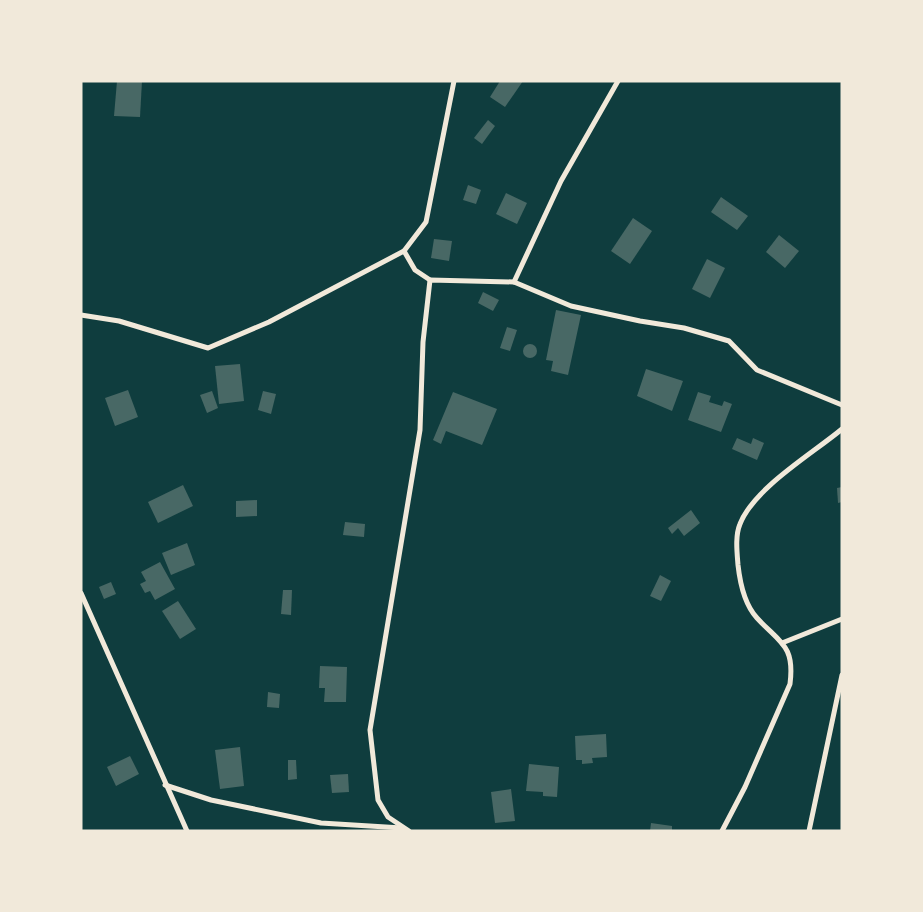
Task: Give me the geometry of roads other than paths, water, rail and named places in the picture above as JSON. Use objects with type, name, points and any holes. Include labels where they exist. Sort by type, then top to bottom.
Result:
[{"type":"street","points":[[81,315],[120,321],[208,348],[269,322],[404,251],[426,222],[454,81]]},
{"type":"street","points":[[514,282],[561,182],[618,81]]},
{"type":"street","points":[[404,251],[415,270],[430,280],[514,282],[571,306],[640,321],[684,328],[729,342],[757,370],[842,405]]},
{"type":"street","points":[[409,831],[388,817],[378,800],[370,730],[420,430],[424,342],[430,280]]},
{"type":"street","points":[[722,831],[746,787],[790,684],[792,666],[790,653],[755,616],[744,597],[737,546],[740,524],[750,505],[766,489],[842,429]]},
{"type":"street","points":[[81,593],[187,831]]},
{"type":"street","points":[[782,643],[842,619]]},
{"type":"street","points":[[809,831],[842,675]]},
{"type":"street","points":[[165,785],[211,800],[320,823],[403,828]]}]
